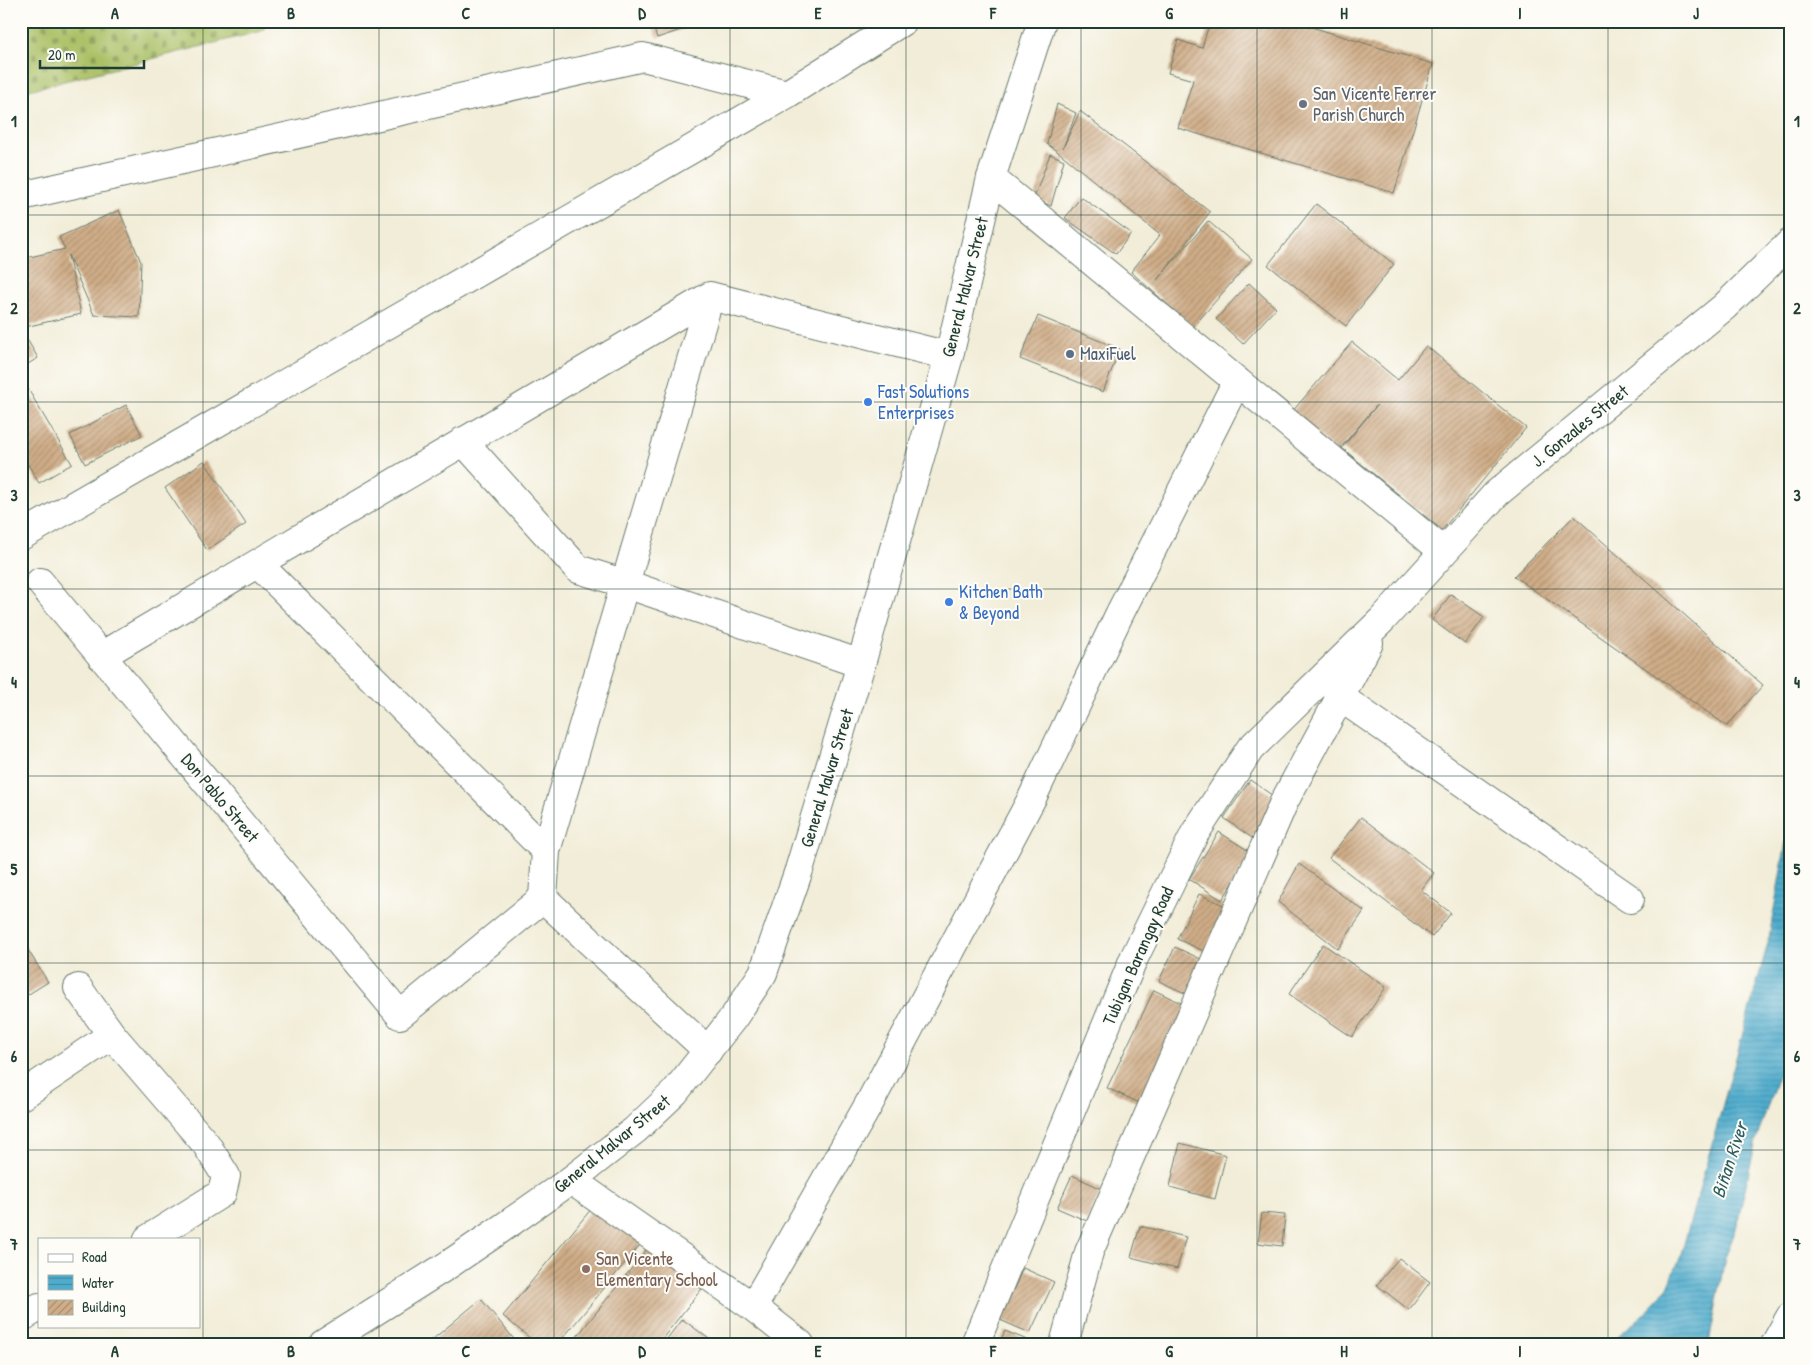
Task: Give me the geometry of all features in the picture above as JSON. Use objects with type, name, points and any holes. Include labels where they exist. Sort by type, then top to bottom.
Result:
[{"type":"main road","points":[[21,536],[787,94],[903,21]]},
{"type":"main road","name":"General Malvar Street","points":[[323,1344],[448,1265],[571,1180],[635,1130],[675,1092],[734,1017],[763,973],[799,870],[861,664],[949,356],[991,178],[1042,21]]},
{"type":"main road","points":[[21,196],[644,57],[787,94]]},
{"type":"main road","points":[[991,178],[1443,551]]},
{"type":"main road","name":"J. Gonzales Street","points":[[1382,620],[1496,494],[1724,306],[1790,243]]},
{"type":"main road","points":[[101,656],[710,296],[949,356]]},
{"type":"main road","points":[[708,1051],[543,898],[546,851],[710,296]]},
{"type":"main road","points":[[753,1307],[869,1104],[1032,798],[1119,615],[1237,381]]},
{"type":"main road","points":[[463,441],[578,569],[861,664]]},
{"type":"main road","points":[[258,564],[546,851]]},
{"type":"main road","name":"Don Pablo Street","points":[[40,582],[400,1014],[543,898]]},
{"type":"main road","points":[[1064,1344],[1089,1252],[1284,802],[1382,620]]},
{"type":"main road","name":"Tubigan Barangay Road","points":[[975,1344],[1134,958],[1195,834],[1250,749],[1382,620]]},
{"type":"main road","points":[[1340,697],[1630,899]]},
{"type":"main road","points":[[78,988],[112,1034],[206,1144],[226,1176],[222,1193],[150,1238]]},
{"type":"main road","points":[[21,1096],[112,1034]]},
{"type":"main road","points":[[571,1180],[753,1307],[800,1344]]},
{"type":"main road","points":[[21,1318],[38,1308]]},
{"type":"main road","points":[[1775,1344],[1790,1317]]},
{"type":"green space","points":[[21,21],[269,21],[262,31],[21,92]]},
{"type":"water","name":"Biñan River","points":[[1790,819],[1790,1040],[1756,1141],[1736,1229],[1725,1258],[1709,1344],[1608,1344],[1647,1312],[1668,1287],[1680,1258],[1768,943]]},
{"type":"building","points":[[651,21],[705,21],[705,22],[657,38]]},
{"type":"building","name":"San Vicente Ferrer Parish Church","points":[[1210,21],[1292,21],[1433,64],[1394,193],[1178,128],[1193,80],[1168,73],[1178,40],[1202,48]]},
{"type":"building","points":[[1057,104],[1076,113],[1063,148],[1080,111],[1210,212],[1157,280],[1208,221],[1252,259],[1193,327],[1131,272],[1160,235],[1047,144]]},
{"type":"building","points":[[1050,154],[1064,160],[1051,206],[1034,198]]},
{"type":"building","points":[[1081,197],[1131,233],[1116,254],[1065,218]]},
{"type":"building","points":[[1316,204],[1394,264],[1346,326],[1268,265]]},
{"type":"building","points":[[119,210],[141,262],[139,317],[94,315],[68,255],[81,314],[25,327],[21,313],[21,259],[65,249],[59,237]]},
{"type":"building","points":[[1249,283],[1276,308],[1243,344],[1216,319]]},
{"type":"building","name":"MaxiFuel","points":[[1038,316],[1120,349],[1103,392],[1020,359]]},
{"type":"building","points":[[21,329],[38,358],[21,368]]},
{"type":"building","points":[[1352,342],[1398,380],[1426,346],[1526,428],[1442,530],[1342,448],[1377,405],[1337,452],[1291,413]]},
{"type":"building","points":[[21,377],[72,464],[39,483],[21,453]]},
{"type":"building","points":[[126,405],[142,435],[85,464],[70,435]]},
{"type":"building","points":[[204,461],[246,524],[207,550],[165,488]]},
{"type":"building","points":[[1574,516],[1763,685],[1727,726],[1514,576]]},
{"type":"building","points":[[1451,594],[1484,617],[1465,644],[1432,620]]},
{"type":"building","points":[[1250,780],[1279,800],[1252,838],[1224,818]]},
{"type":"building","points":[[1361,817],[1434,873],[1421,890],[1451,913],[1432,937],[1329,858]]},
{"type":"building","points":[[1219,832],[1252,853],[1222,900],[1189,879]]},
{"type":"building","points":[[1299,864],[1364,911],[1338,949],[1278,902]]},
{"type":"building","points":[[1199,894],[1230,908],[1208,953],[1177,939]]},
{"type":"building","points":[[21,939],[48,982],[21,999]]},
{"type":"building","points":[[1323,944],[1386,987],[1352,1037],[1289,994]]},
{"type":"building","points":[[1175,947],[1205,961],[1189,995],[1159,981]]},
{"type":"building","points":[[1154,990],[1187,1006],[1142,1104],[1107,1088]]},
{"type":"building","points":[[1180,1143],[1226,1155],[1215,1199],[1170,1187]]},
{"type":"building","points":[[1072,1175],[1102,1189],[1087,1221],[1057,1208]]},
{"type":"building","points":[[597,1202],[644,1240],[558,1344],[537,1344],[503,1316]]},
{"type":"building","points":[[1262,1213],[1285,1215],[1282,1246],[1258,1243]]},
{"type":"building","points":[[1140,1226],[1186,1237],[1177,1269],[1131,1257]]},
{"type":"building","points":[[651,1244],[704,1286],[658,1344],[571,1344]]},
{"type":"building","points":[[1399,1258],[1430,1282],[1409,1310],[1377,1285]]},
{"type":"building","points":[[1023,1268],[1054,1282],[1030,1333],[1000,1320]]},
{"type":"building","points":[[481,1299],[518,1344],[427,1344]]},
{"type":"building","points":[[682,1319],[716,1344],[663,1344]]},
{"type":"building","points":[[1005,1331],[1037,1344],[999,1344]]},
{"type":"place","name":"San Vicente Ferrer Parish Church","points":[[1303,104]]},
{"type":"place","name":"MaxiFuel","points":[[1070,354]]},
{"type":"place","name":"Fast Solutions Enterprises","points":[[868,402]]},
{"type":"place","name":"Kitchen Bath & Beyond","points":[[949,602]]},
{"type":"place","name":"San Vicente Elementary School","points":[[586,1269]]}]
